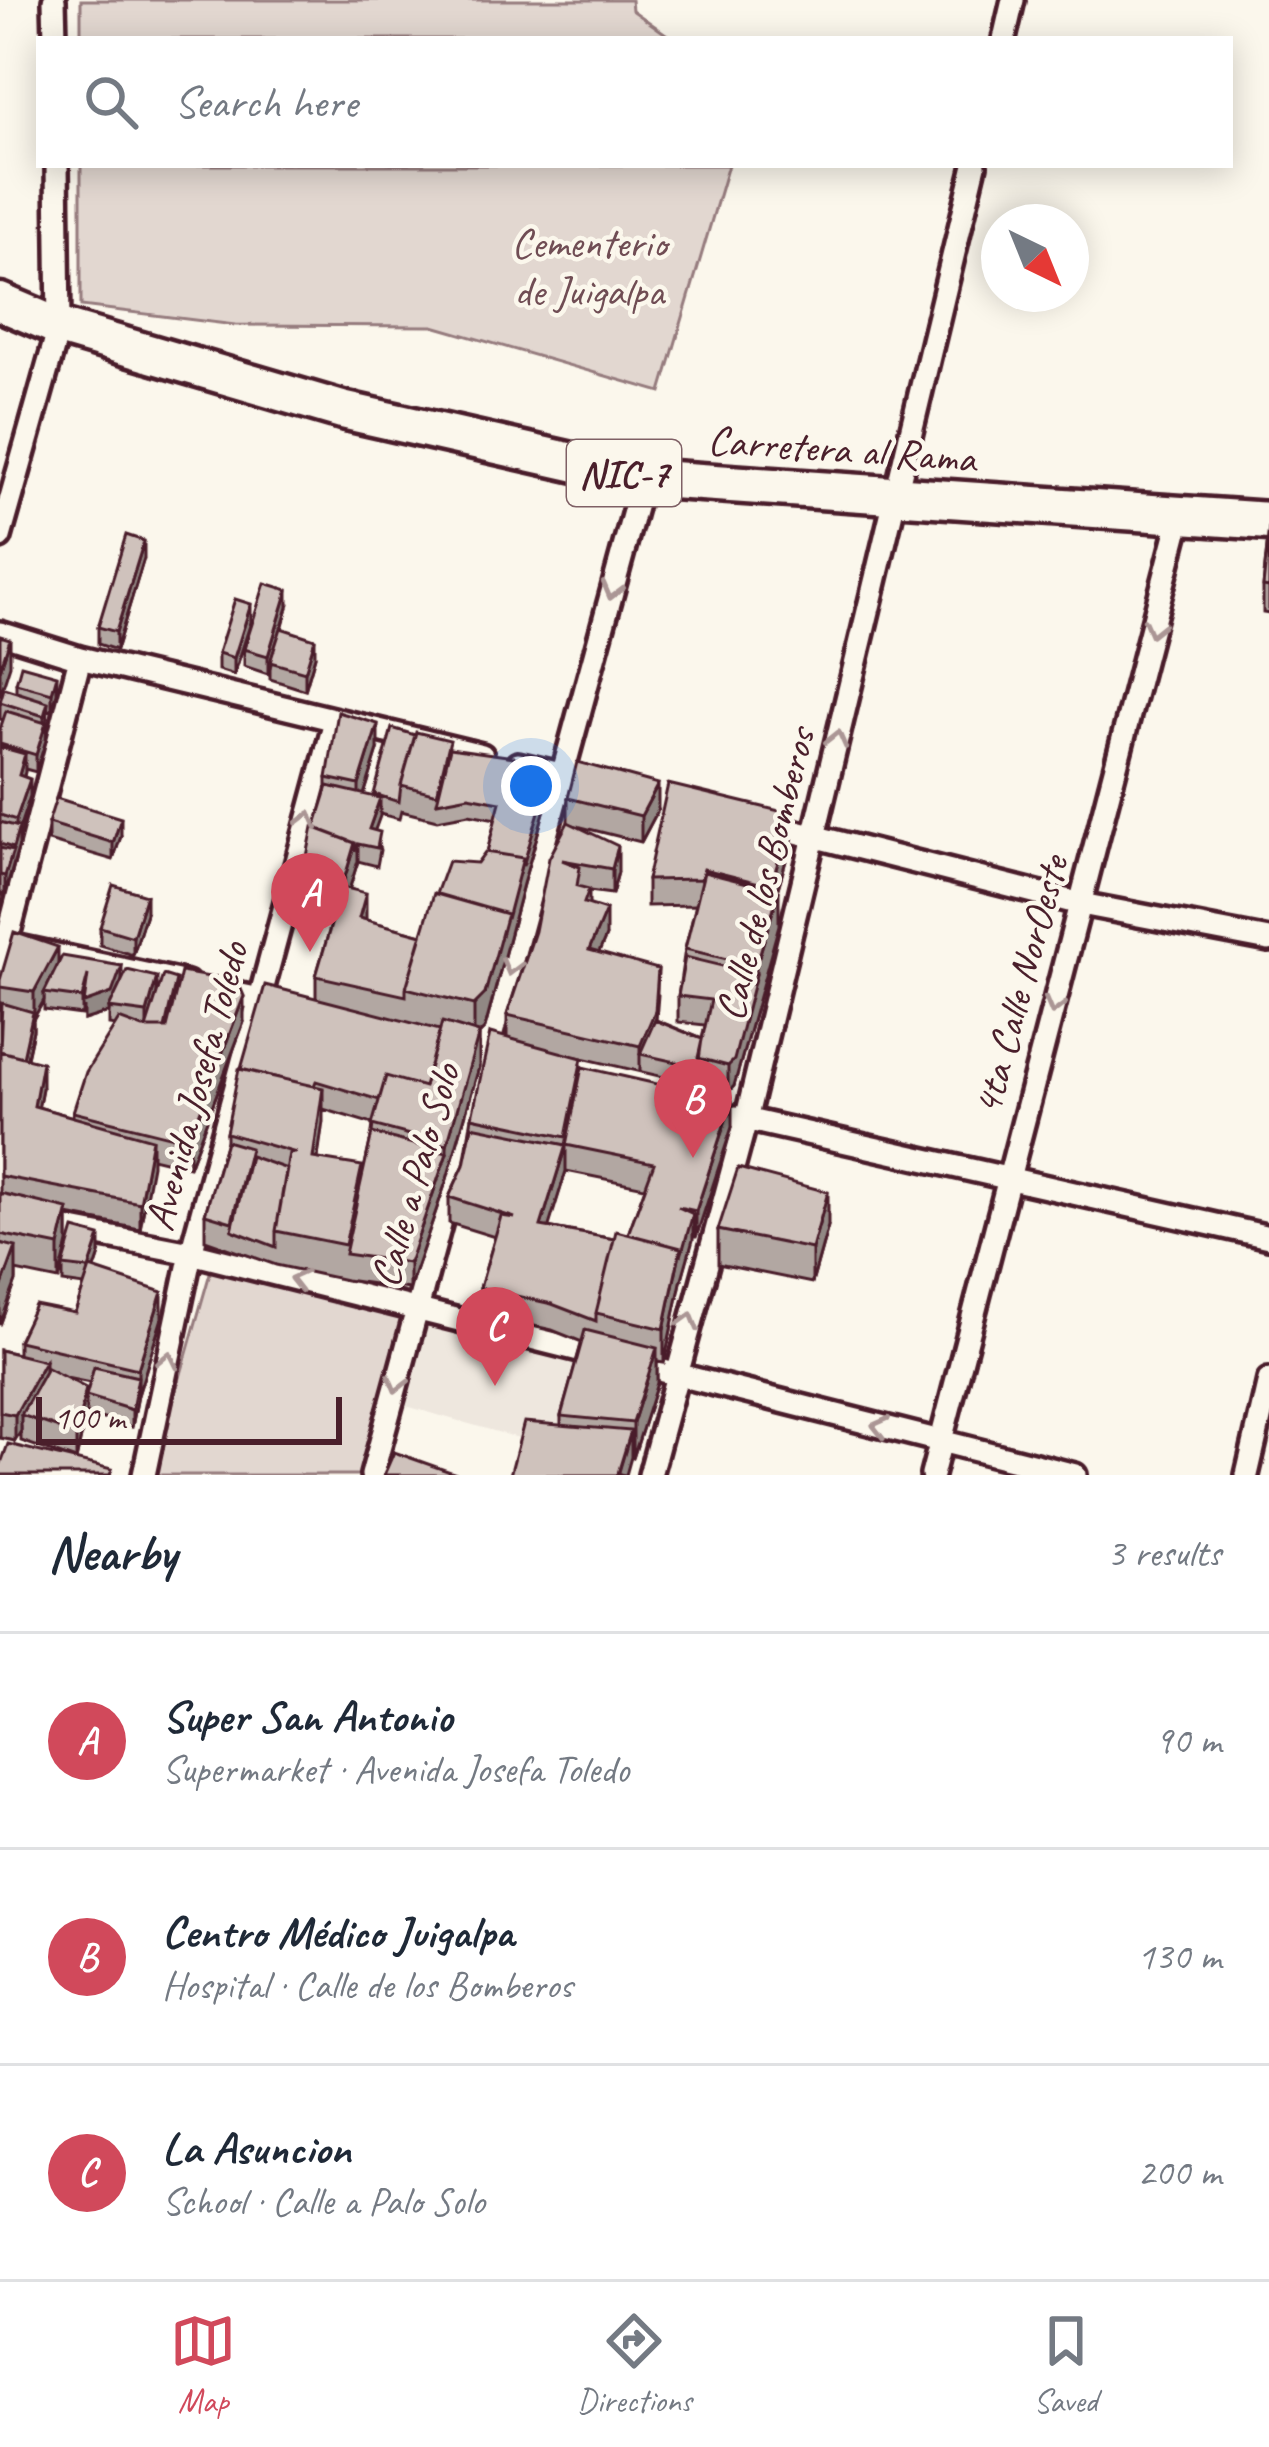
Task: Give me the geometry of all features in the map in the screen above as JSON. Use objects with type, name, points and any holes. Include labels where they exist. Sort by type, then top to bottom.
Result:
[{"type":"highway","name":"Carretera al Rama","points":[[0,302],[58,327],[342,410],[643,478],[1269,521]]},
{"type":"street","points":[[54,0],[55,36]]},
{"type":"street","points":[[1005,36],[1013,0]]},
{"type":"street","points":[[0,538],[58,327],[57,168]]},
{"type":"street","name":"Calle de los Bomberos","points":[[650,1475],[746,1120],[974,168]]},
{"type":"street","name":"Calle a Palo Solo","points":[[372,1475],[416,1311],[499,1054],[562,774],[643,478]]},
{"type":"street","name":"4ta Calle NorOeste","points":[[932,1475],[1181,515]]},
{"type":"street","points":[[0,633],[80,658],[631,790]]},
{"type":"street","points":[[0,967],[80,658]]},
{"type":"street","name":"Avenida Josefa Toledo","points":[[144,1475],[190,1252],[335,721]]},
{"type":"street","points":[[744,819],[1081,904],[1269,940]]},
{"type":"street","points":[[3,943],[305,1010]]},
{"type":"street","points":[[466,1046],[499,1054]]},
{"type":"street","points":[[703,1108],[1269,1238]]},
{"type":"street","points":[[0,1216],[190,1252],[1076,1475]]},
{"type":"street","points":[[1247,1475],[1269,1380]]},
{"type":"shaded area","points":[[425,1323],[585,1365],[561,1450],[406,1406]]},
{"type":"green space","points":[[81,0],[631,0],[632,10],[669,36],[81,36]]},
{"type":"green space","name":"Cementerio de Juigalpa","points":[[81,168],[727,168],[661,392],[433,326],[235,325],[81,306]]},
{"type":"green space","points":[[212,1266],[409,1320],[365,1475],[152,1475]]},
{"type":"building","points":[[1269,527],[1269,588],[1263,587]]},
{"type":"building","points":[[126,535],[144,541],[116,632],[98,627]]},
{"type":"building","points":[[265,583],[288,590],[268,656],[244,649]]},
{"type":"building","points":[[235,599],[251,604],[234,658],[218,653]]},
{"type":"building","points":[[281,628],[315,639],[305,672],[270,662]]},
{"type":"building","points":[[0,636],[10,639],[0,670]]},
{"type":"building","points":[[21,665],[57,675],[52,693],[16,683]]},
{"type":"building","points":[[4,688],[48,702],[44,716],[0,702]]},
{"type":"building","points":[[6,711],[46,723],[36,755],[0,744]]},
{"type":"building","points":[[338,712],[378,724],[359,785],[327,778]]},
{"type":"building","points":[[392,728],[415,735],[399,802],[374,794]]},
{"type":"building","points":[[416,732],[450,740],[437,794],[401,785]]},
{"type":"building","points":[[0,747],[25,754],[19,775],[30,779],[16,820],[0,815]]},
{"type":"building","points":[[450,748],[514,757],[545,768],[549,778],[523,866],[523,858],[487,852],[500,802],[469,796],[437,802]]},
{"type":"building","points":[[577,762],[658,784],[641,816],[568,798]]},
{"type":"building","points":[[668,784],[792,814],[771,886],[704,869],[701,879],[647,880]]},
{"type":"building","points":[[328,786],[380,798],[369,829],[380,832],[377,848],[358,844],[355,851],[355,843],[315,828]]},
{"type":"building","points":[[56,798],[121,818],[113,843],[48,823]]},
{"type":"building","points":[[0,822],[19,827],[13,848],[0,844]]},
{"type":"building","points":[[568,822],[618,846],[612,869],[562,860],[580,867],[577,886],[589,889],[584,903],[606,910],[589,950],[658,969],[655,1011],[640,1046],[507,1015],[535,931],[549,858]]},
{"type":"building","points":[[313,827],[355,843],[342,887],[303,876]]},
{"type":"building","points":[[0,848],[13,851],[5,876],[0,875]]},
{"type":"building","points":[[485,852],[523,858],[507,919],[507,914],[436,894],[448,861],[477,863]]},
{"type":"building","points":[[704,872],[779,891],[756,966],[685,949]]},
{"type":"building","points":[[113,885],[146,895],[133,937],[100,927]]},
{"type":"building","points":[[342,887],[366,893],[359,918],[422,935],[406,996],[316,976]]},
{"type":"building","points":[[434,893],[507,914],[485,994],[474,1005],[406,988]]},
{"type":"building","points":[[14,932],[58,947],[34,992],[0,987]]},
{"type":"building","points":[[62,956],[122,966],[112,993],[84,1003],[88,975],[82,998],[44,993]]},
{"type":"building","points":[[685,957],[756,974],[734,1060],[728,1066],[698,1058],[711,1000],[678,996]]},
{"type":"building","points":[[127,970],[157,977],[147,1013],[109,1008]]},
{"type":"building","points":[[181,972],[238,982],[244,996],[189,1141],[73,1112],[86,1072],[119,1019],[143,1028],[167,1028]]},
{"type":"building","points":[[163,975],[176,979],[165,1028],[146,1028]]},
{"type":"building","points":[[265,985],[440,1030],[424,1087],[386,1076],[379,1100],[316,1081],[314,1086],[241,1069]]},
{"type":"building","points":[[2,1003],[33,1012],[23,1057],[0,1051]]},
{"type":"building","points":[[655,1020],[702,1039],[698,1067],[640,1054]]},
{"type":"building","points":[[442,1022],[479,1033],[447,1145],[372,1125],[386,1076],[424,1087]]},
{"type":"building","points":[[490,1033],[582,1058],[566,1137],[472,1117]]},
{"type":"building","points":[[0,1051],[42,1062],[34,1106],[152,1139],[140,1203],[0,1176]]},
{"type":"building","points":[[582,1067],[732,1101],[696,1211],[678,1207],[693,1214],[681,1256],[681,1248],[628,1234],[654,1163],[566,1145]]},
{"type":"building","points":[[239,1069],[323,1088],[313,1158],[362,1166],[345,1245],[276,1231],[289,1153],[296,1153],[226,1133]]},
{"type":"building","points":[[472,1126],[566,1145],[541,1226],[614,1239],[596,1321],[552,1304],[480,1288],[501,1216],[515,1218],[449,1197],[464,1165]]},
{"type":"building","points":[[372,1133],[447,1153],[409,1263],[345,1254]]},
{"type":"building","points":[[226,1141],[250,1148],[232,1222],[205,1214]]},
{"type":"building","points":[[250,1156],[287,1169],[276,1247],[232,1230]]},
{"type":"building","points":[[738,1168],[828,1192],[812,1249],[718,1230]]},
{"type":"building","points":[[0,1193],[68,1209],[59,1246],[0,1234]]},
{"type":"building","points":[[74,1229],[100,1236],[89,1269],[63,1266]]},
{"type":"building","points":[[616,1231],[681,1248],[664,1329],[596,1313]]},
{"type":"building","points":[[0,1243],[16,1247],[0,1291]]},
{"type":"building","points":[[90,1268],[162,1292],[138,1369],[18,1341],[35,1305],[75,1313]]},
{"type":"building","points":[[585,1330],[657,1348],[633,1423],[561,1416]]},
{"type":"building","points":[[0,1350],[45,1361],[15,1415],[0,1412]]},
{"type":"building","points":[[94,1367],[138,1377],[132,1410],[86,1396]]},
{"type":"building","points":[[47,1368],[86,1388],[76,1434],[21,1415]]},
{"type":"building","points":[[524,1422],[631,1431],[618,1473],[624,1475],[510,1475]]},
{"type":"building","points":[[8,1444],[112,1469],[110,1475],[0,1475]]},
{"type":"building","points":[[394,1452],[459,1475],[384,1475]]},
{"type":"place","name":"Super San Antonio","points":[[310,952]]},
{"type":"place","name":"Centro Médico Juigalpa","points":[[693,1158]]},
{"type":"place","name":"La Asuncion","points":[[495,1386]]}]
